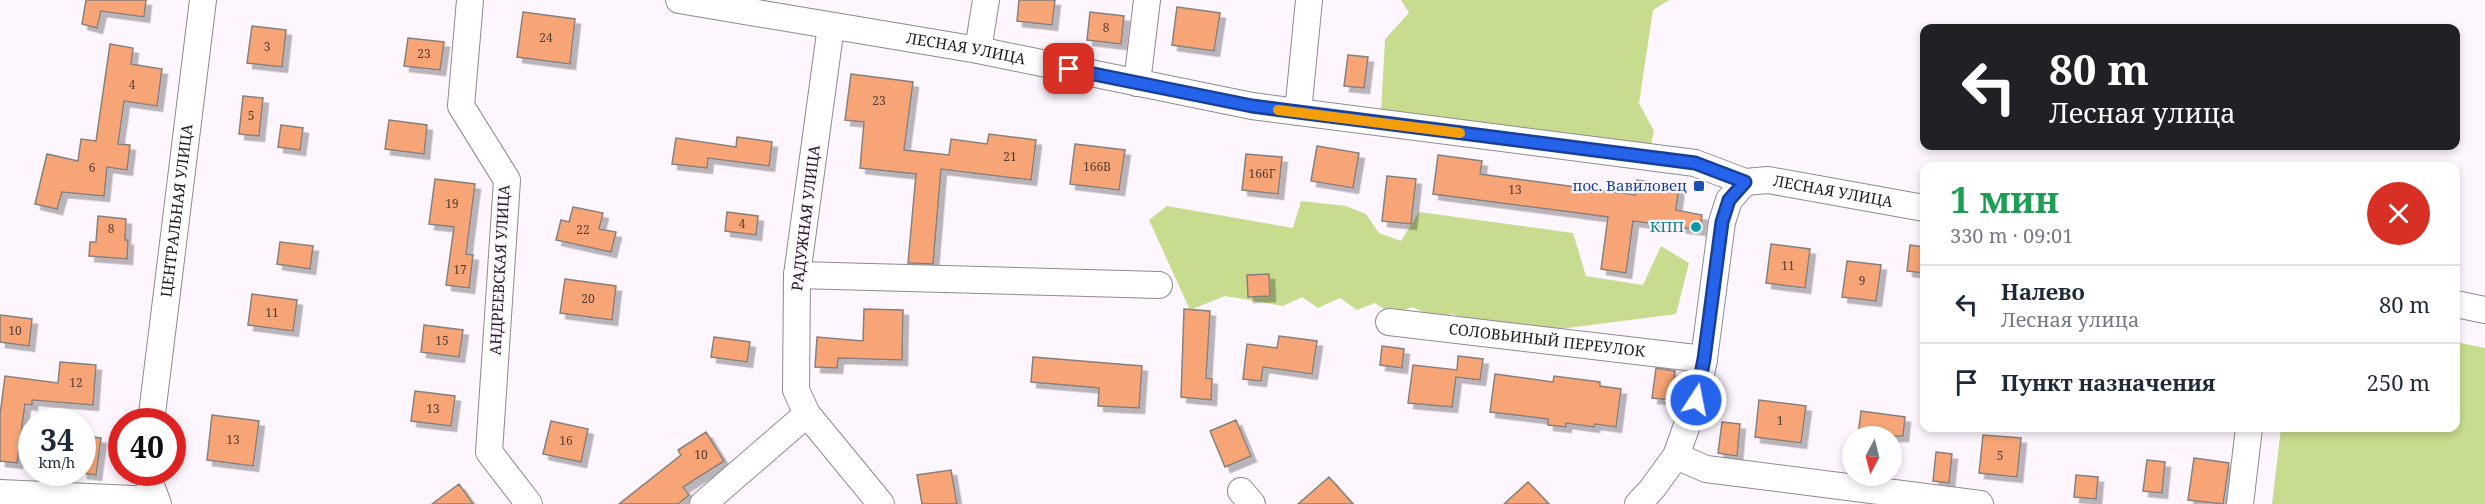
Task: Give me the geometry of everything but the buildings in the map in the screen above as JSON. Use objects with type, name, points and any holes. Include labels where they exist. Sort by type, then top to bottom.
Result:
[{"type":"street","name":"ЦЕНТРАЛЬНАЯ УЛИЦА","points":[[153,408],[203,0]]},
{"type":"street","name":"АНДРЕЕВСКАЯ УЛИЦА","points":[[470,0],[461,106],[507,180],[489,452],[529,504]]},
{"type":"street","name":"ЛЕСНАЯ УЛИЦА","points":[[679,0],[818,16],[1252,106],[1695,163],[1745,182],[1768,180],[1920,207]]},
{"type":"street","points":[[978,50],[986,0]]},
{"type":"street","points":[[1137,82],[1147,0]]},
{"type":"street","points":[[1298,112],[1310,0]]},
{"type":"street","name":"РАДУЖНАЯ УЛИЦА","points":[[818,16],[797,274],[796,390],[807,414],[881,504]]},
{"type":"street","points":[[1638,504],[1676,456],[1696,400],[1704,359],[1722,222],[1729,200],[1745,182]]},
{"type":"street","points":[[797,274],[1159,285]]},
{"type":"street","points":[[2460,305],[2485,310]]},
{"type":"street","name":"СОЛОВЬИНЫЙ ПЕРЕУЛОК","points":[[1389,322],[1704,359]]},
{"type":"street","points":[[703,504],[807,414]]},
{"type":"street","points":[[2240,504],[2249,432]]},
{"type":"street","points":[[1676,456],[1706,469],[1980,504]]},
{"type":"street","points":[[0,494],[157,502],[151,486]]},
{"type":"green space","points":[[1401,0],[1669,0],[1653,10],[1639,103],[1654,131],[1649,152],[1381,112],[1385,39],[1409,13]]},
{"type":"green space","points":[[1301,201],[1346,206],[1366,214],[1379,233],[1401,241],[1419,212],[1573,233],[1586,276],[1643,285],[1661,246],[1689,263],[1676,314],[1552,330],[1514,323],[1483,326],[1453,314],[1435,317],[1412,307],[1392,314],[1375,303],[1357,310],[1340,298],[1318,308],[1302,297],[1283,306],[1225,296],[1190,310],[1149,220],[1167,206],[1293,228]]},
{"type":"green space","points":[[2460,343],[2485,348],[2485,504],[2272,504],[2281,432],[2460,432]]},
{"type":"slow traffic","points":[[1278,110],[1460,133]]},
{"type":"place","name":"пос. Вавиловец","points":[[1699,186]]},
{"type":"place","name":"КПП","points":[[1696,227]]},
{"type":"route","points":[[1069,69],[1252,106],[1695,163],[1745,182],[1729,200],[1722,222],[1704,359],[1696,400]]}]
